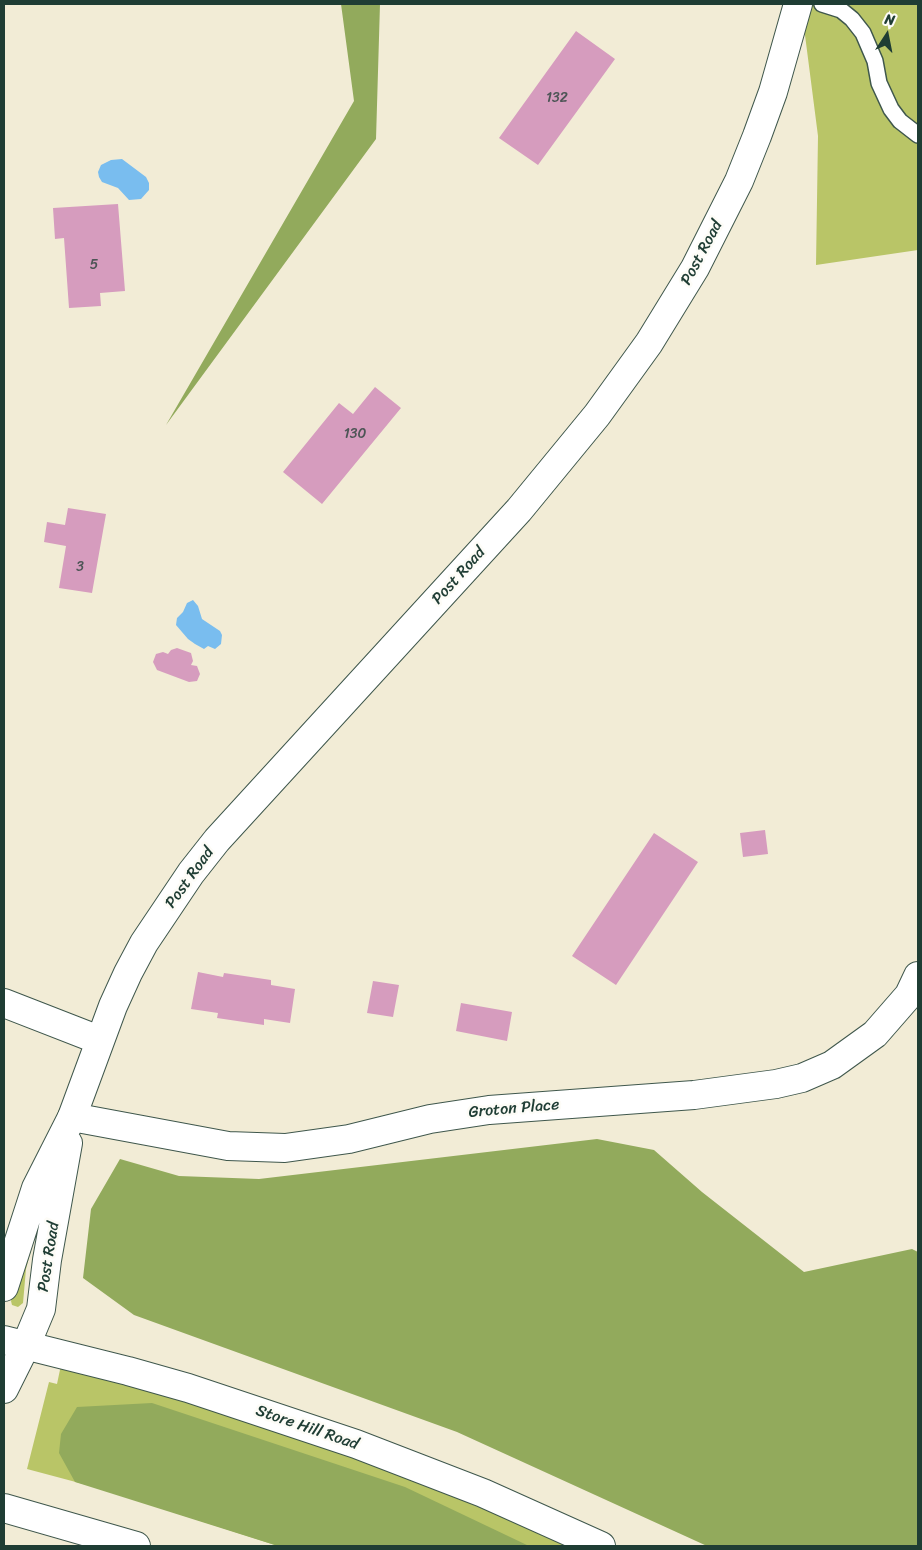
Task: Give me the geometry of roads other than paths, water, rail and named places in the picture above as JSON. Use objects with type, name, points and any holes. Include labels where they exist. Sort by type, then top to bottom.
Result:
[{"type":"main road","name":"Post Road","points":[[4,1287],[36,1188],[72,1117],[99,1040],[128,973],[144,943],[197,866],[242,814],[519,510],[597,415],[649,343],[696,268],[739,181],[773,92],[798,4]]},
{"type":"main road","name":"Groton Place","points":[[72,1117],[228,1146],[285,1148],[349,1139],[430,1119],[489,1110],[694,1095],[776,1084],[802,1078],[832,1065],[875,1034],[909,996],[918,976]]},
{"type":"main road","points":[[4,1003],[99,1040]]},
{"type":"main road","name":"Post Road","points":[[4,1389],[15,1342],[41,1309],[47,1260],[72,1117]]},
{"type":"main road","name":"Store Hill Road","points":[[15,1342],[188,1388],[356,1444],[483,1492],[600,1546]]},
{"type":"main road","points":[[4,1508],[136,1546]]},
{"type":"lane","points":[[822,4],[841,10],[852,19],[863,33],[875,61],[879,83],[891,109],[900,121],[918,135]]},
{"type":"water","points":[[122,159],[146,177],[149,183],[149,190],[141,199],[129,200],[118,188],[102,182],[99,177],[98,172],[101,165],[111,160]]},
{"type":"water","points":[[193,600],[198,606],[202,619],[220,631],[222,635],[221,644],[215,649],[208,646],[204,649],[195,644],[176,625],[177,618],[183,612],[187,603]]}]
